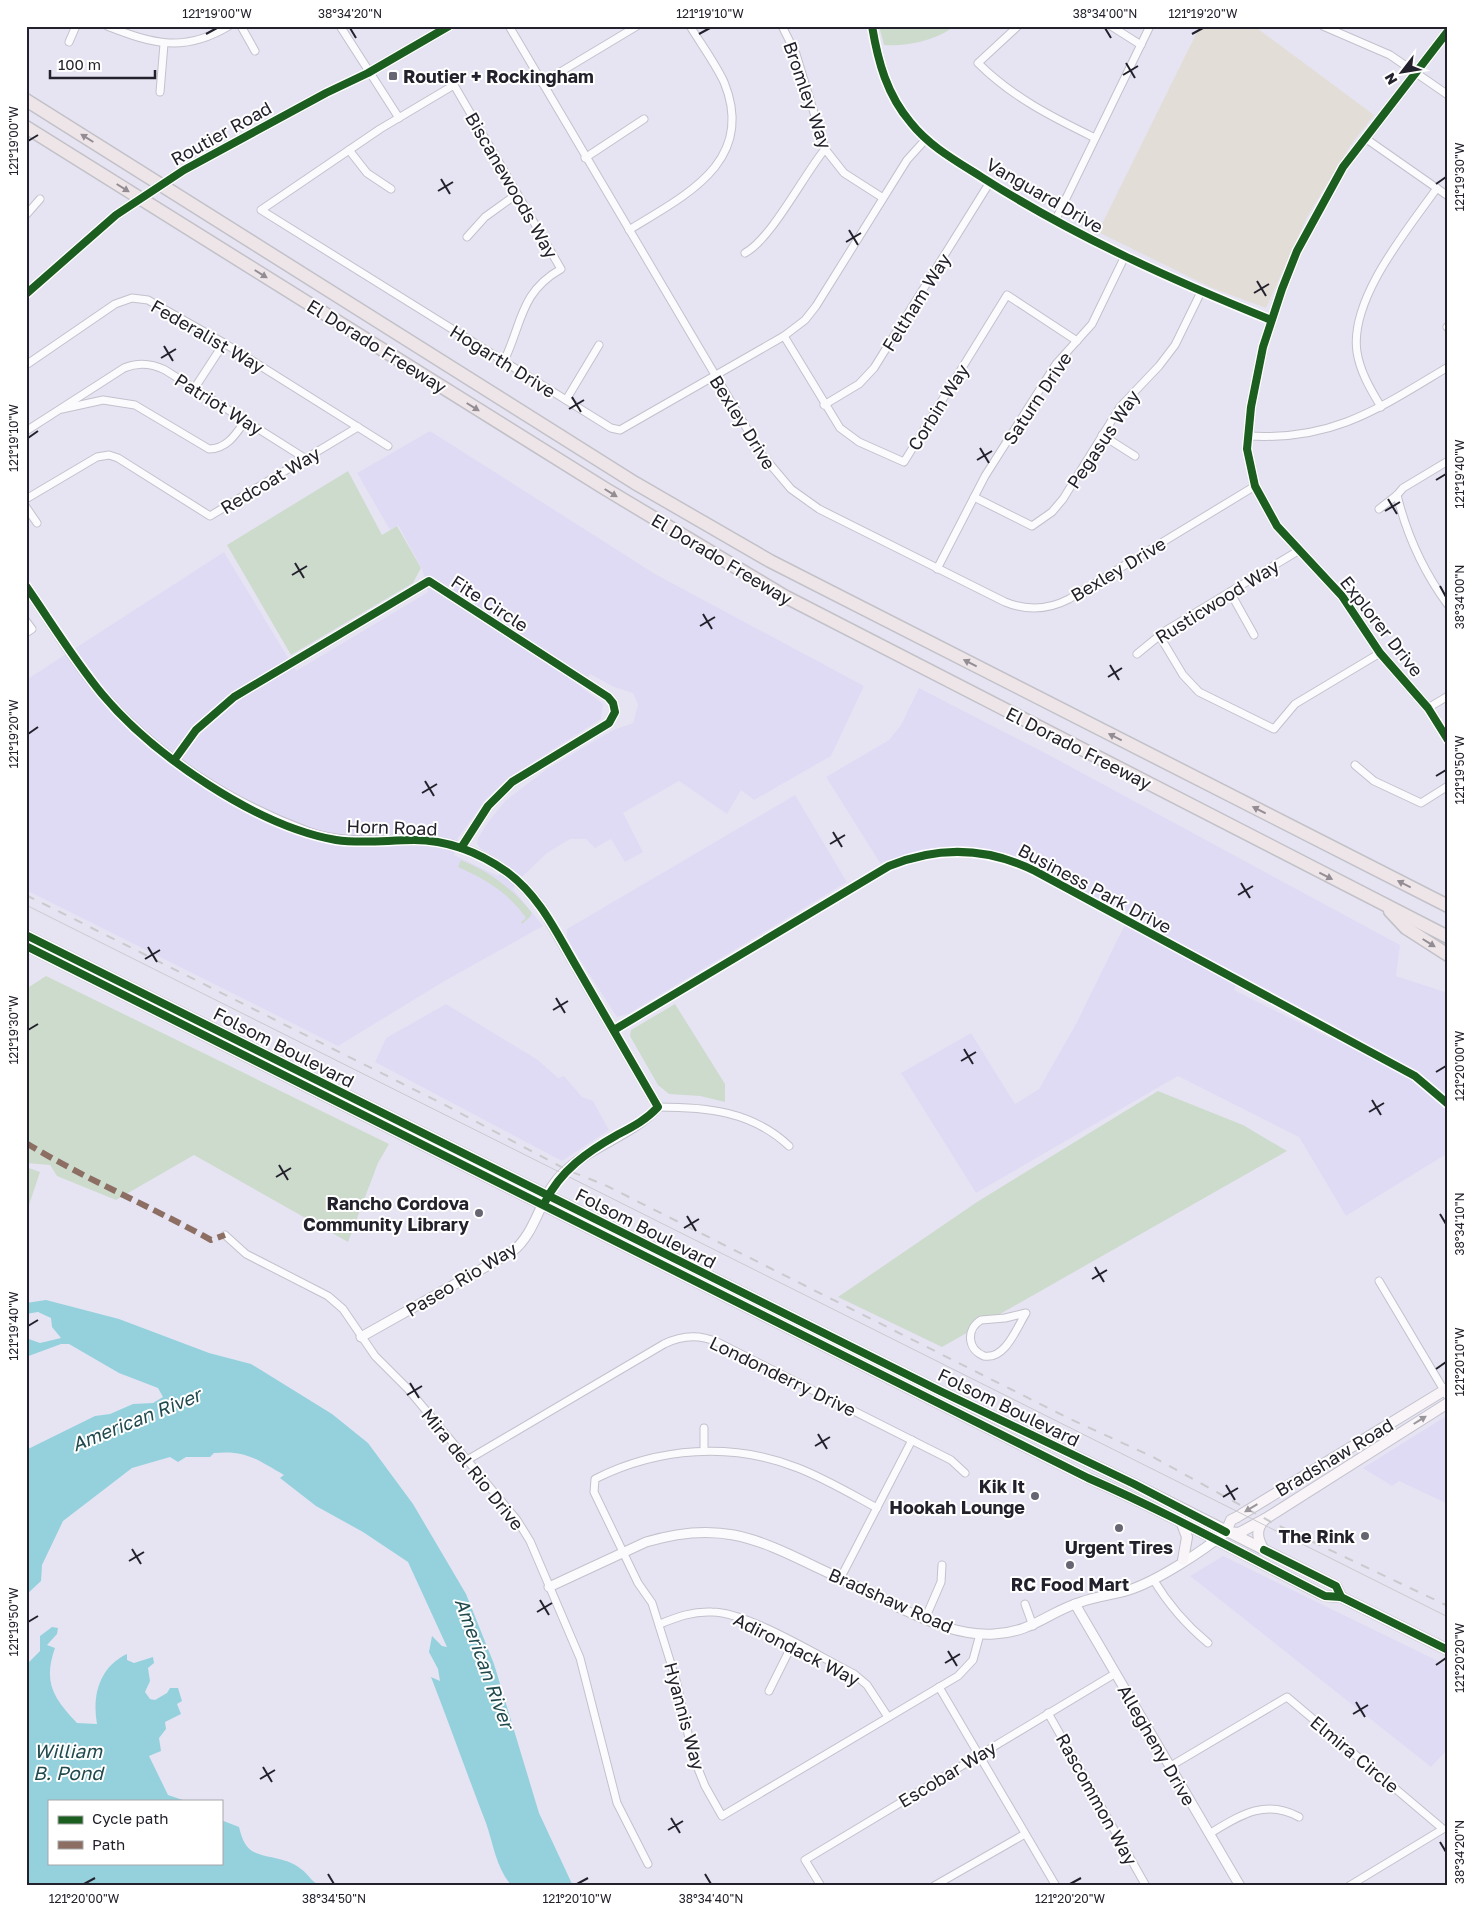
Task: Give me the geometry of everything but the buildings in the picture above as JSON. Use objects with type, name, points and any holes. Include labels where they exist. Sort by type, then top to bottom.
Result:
[{"type":"highway","name":"El Dorado Freeway","points":[[26,100],[635,483],[770,562],[1448,906]]},
{"type":"highway","name":"El Dorado Freeway","points":[[26,127],[596,483],[784,596],[1448,937]]},
{"type":"highway","points":[[1386,905],[1406,928],[1448,955]]},
{"type":"main road","name":"Folsom Boulevard","points":[[26,935],[724,1284],[1134,1484],[1336,1586],[1341,1597]]},
{"type":"main road","name":"Folsom Boulevard","points":[[26,946],[1088,1478],[1182,1521],[1215,1541],[1325,1596],[1341,1597],[1448,1650]]},
{"type":"main road","points":[[310,1089],[316,1086],[349,1102],[363,1103]]},
{"type":"main road","points":[[415,1142],[429,1140],[457,1154],[463,1153]]},
{"type":"main road","points":[[668,1268],[672,1266],[682,1269],[717,1286],[724,1284]]},
{"type":"main road","name":"Bradshaw Road","points":[[1446,1392],[1231,1520],[1226,1532],[1239,1532],[1265,1519],[1448,1403]]},
{"type":"main road","points":[[1264,1550],[1257,1538],[1258,1528],[1265,1519]]},
{"type":"main road","points":[[1182,1521],[1187,1537],[1183,1560]]},
{"type":"street","points":[[69,42],[76,26]]},
{"type":"street","points":[[108,26],[139,39],[164,44],[198,40],[228,26]]},
{"type":"street","points":[[241,26],[255,51]]},
{"type":"street","points":[[340,26],[368,73],[399,118]]},
{"type":"street","name":"Bexley Drive","points":[[509,26],[714,377],[768,464],[791,489],[819,509],[1013,605],[1038,608],[1054,605],[1069,599],[1255,486]]},
{"type":"street","points":[[542,83],[637,26]]},
{"type":"street","points":[[629,230],[700,185],[711,174],[726,146],[731,115],[724,84],[690,26]]},
{"type":"street","name":"Bromley Way","points":[[782,26],[794,51],[825,149],[844,173],[883,198]]},
{"type":"street","name":"Vanguard Drive","points":[[872,26],[879,61],[890,92],[903,114],[926,139],[990,182],[1055,221],[1201,292],[1271,320]]},
{"type":"street","points":[[1018,26],[978,63],[1001,85],[1026,102],[1096,138]]},
{"type":"street","points":[[1111,26],[1141,45]]},
{"type":"street","points":[[1055,221],[1150,26]]},
{"type":"street","points":[[1323,26],[1383,52],[1416,72],[1448,95]]},
{"type":"street","name":"Routier Road","points":[[26,294],[116,215],[184,170],[326,93],[368,73],[446,27]]},
{"type":"street","name":"Explorer Drive","points":[[1448,31],[1343,167],[1310,224],[1291,266],[1271,320],[1256,377],[1248,436],[1249,464],[1255,486],[1277,526],[1298,551],[1342,596],[1380,653],[1428,708],[1448,740]]},
{"type":"street","points":[[160,92],[164,44]]},
{"type":"street","name":"Biscanewoods Way","points":[[399,118],[454,85],[561,269],[538,286],[525,304],[513,341],[504,361]]},
{"type":"street","name":"Hogarth Drive","points":[[399,118],[261,210],[611,428],[620,430],[784,336],[805,320],[816,306],[907,160],[926,139]]},
{"type":"street","points":[[585,158],[644,119]]},
{"type":"street","points":[[1365,138],[1448,196]]},
{"type":"street","points":[[745,253],[763,240],[806,173],[825,149]]},
{"type":"street","points":[[349,150],[367,173],[391,190]]},
{"type":"street","name":"Feltham Way","points":[[824,405],[859,384],[874,368],[990,182]]},
{"type":"street","points":[[1382,407],[1364,377],[1359,361],[1356,345],[1358,326],[1370,290],[1386,261],[1437,188]]},
{"type":"street","points":[[467,237],[486,217],[517,194]]},
{"type":"street","points":[[26,215],[40,198]]},
{"type":"street","name":"Saturn Drive","points":[[937,569],[974,497],[1056,364],[1092,324],[1125,256]]},
{"type":"street","name":"Pegasus Way","points":[[974,497],[1032,526],[1046,517],[1058,505],[1102,435],[1130,395],[1175,345],[1201,292]]},
{"type":"street","name":"Corbin Way","points":[[784,336],[835,422],[846,433],[904,462],[1007,295],[1077,341]]},
{"type":"street","name":"Federalist Way","points":[[26,365],[115,304],[132,298],[155,302],[388,446]]},
{"type":"street","points":[[194,389],[224,343]]},
{"type":"street","points":[[566,400],[599,345]]},
{"type":"street","name":"Patriot Way","points":[[26,430],[132,365],[142,364],[157,366],[306,459]]},
{"type":"street","points":[[1248,436],[1282,436],[1312,433],[1342,425],[1382,407],[1448,367]]},
{"type":"street","points":[[57,410],[103,400],[135,405],[209,449],[215,449],[229,442],[245,421]]},
{"type":"street","name":"Redcoat Way","points":[[26,499],[96,457],[109,455],[118,458],[210,516],[358,427]]},
{"type":"street","points":[[1102,435],[1135,456]]},
{"type":"street","points":[[1378,509],[1397,495],[1403,488],[1448,461]]},
{"type":"street","points":[[1397,495],[1413,546],[1429,578],[1448,604]]},
{"type":"street","points":[[26,507],[37,523]]},
{"type":"street","name":"Rusticwood Way","points":[[1137,654],[1159,635],[1298,551]]},
{"type":"street","name":"Fite Circle","points":[[175,760],[196,730],[234,697],[430,581],[608,697],[613,702],[615,712],[609,723],[512,782],[488,806],[461,848]]},
{"type":"street","name":"Horn Road","points":[[26,586],[101,693],[148,739],[227,796],[262,813],[317,835],[352,842],[430,841],[461,848],[482,856],[509,874],[538,903],[658,1107]]},
{"type":"street","points":[[1230,592],[1254,635]]},
{"type":"street","points":[[26,621],[32,629],[26,633]]},
{"type":"street","points":[[1159,635],[1183,675],[1199,692],[1274,729],[1295,704],[1380,653]]},
{"type":"street","points":[[1428,708],[1448,696]]},
{"type":"street","points":[[1355,765],[1374,781],[1421,803],[1448,786]]},
{"type":"street","name":"Business Park Drive","points":[[614,1030],[889,866],[927,854],[970,852],[1003,858],[1035,871],[1415,1076],[1448,1104]]},
{"type":"street","points":[[543,1205],[558,1178],[595,1148],[649,1117],[658,1107],[691,1107],[739,1116],[767,1129],[788,1146]]},
{"type":"street","name":"Paseo Rio Way","points":[[361,1337],[512,1252],[525,1240],[543,1205]]},
{"type":"street","name":"Mira del Rio Drive","points":[[225,1235],[246,1254],[336,1302],[349,1316],[375,1356],[408,1389],[469,1459],[517,1520],[530,1541],[580,1658],[617,1803],[648,1864]]},
{"type":"street","points":[[1379,1282],[1446,1392]]},
{"type":"street","points":[[1026,1313],[1008,1340],[1006,1346],[999,1354],[984,1356],[972,1346],[970,1333],[974,1325],[981,1320],[1005,1318],[1026,1313]]},
{"type":"street","name":"Londonderry Drive","points":[[469,1459],[673,1339],[693,1336],[717,1342],[912,1440],[950,1460],[965,1473]]},
{"type":"street","points":[[704,1428],[704,1451]]},
{"type":"street","points":[[840,1579],[912,1440]]},
{"type":"street","name":"Hyannis Way","points":[[877,1508],[814,1475],[782,1462],[748,1454],[704,1451],[650,1458],[595,1479],[594,1492],[638,1583],[652,1603],[660,1624],[676,1680],[693,1756],[705,1786],[722,1816],[958,1676],[970,1665],[978,1650],[980,1634]]},
{"type":"street","name":"Bradshaw Road","points":[[549,1587],[646,1542],[680,1533],[726,1533],[771,1545],[924,1620],[956,1630],[980,1634],[1006,1633],[1033,1626],[1074,1604],[1130,1590],[1153,1579],[1215,1541],[1226,1532]]},
{"type":"street","points":[[924,1620],[941,1582],[942,1565]]},
{"type":"street","points":[[1153,1579],[1166,1601],[1208,1643]]},
{"type":"street","points":[[1025,1604],[1033,1626]]},
{"type":"street","name":"Allegheny Drive","points":[[1074,1604],[1240,1886]]},
{"type":"street","name":"Adirondack Way","points":[[660,1624],[689,1614],[723,1613],[746,1619],[863,1681],[874,1694],[888,1717]]},
{"type":"street","points":[[769,1691],[793,1643]]},
{"type":"street","name":"Escobar Way","points":[[821,1886],[805,1860],[1116,1673]]},
{"type":"street","points":[[939,1687],[1056,1886]]},
{"type":"street","name":"Elmira Circle","points":[[1169,1767],[1287,1697],[1443,1829],[1349,1886]]},
{"type":"street","name":"Rascommon Way","points":[[1048,1713],[1146,1886]]},
{"type":"street","points":[[1210,1834],[1242,1815],[1261,1809],[1282,1810],[1299,1817]]},
{"type":"street","points":[[934,1886],[1025,1834]]},
{"type":"shaded area","points":[[1200,26],[1254,26],[1374,115],[1350,146],[1307,217],[1266,308],[1212,288],[1098,232]]},
{"type":"shaded area","points":[[430,431],[655,574],[864,686],[831,756],[754,800],[741,790],[727,814],[679,781],[623,813],[643,852],[625,862],[611,839],[595,848],[586,839],[570,839],[547,853],[523,876],[513,889],[543,926],[448,979],[338,1046],[26,890],[26,680],[224,552],[296,671],[428,592],[422,569],[398,525],[390,530],[357,473]],"holes":[[[590,674],[614,687],[633,693],[638,705],[633,723],[613,730],[547,769],[506,800],[478,838],[477,844],[480,848],[505,863],[498,876],[454,855],[458,838],[486,799],[511,776],[601,719],[603,704],[581,687]]]},
{"type":"shaded area","points":[[919,688],[1049,755],[1400,945],[1396,976],[1448,993],[1448,1153],[1346,1216],[1299,1137],[1178,1076],[976,1193],[901,1073],[971,1033],[1015,1104],[1039,1089],[1077,1022],[1130,914],[1017,858],[989,849],[962,846],[926,849],[880,863],[826,777],[889,740],[901,725]],"holes":[[[1240,976],[1336,1026],[1330,1038],[1234,990]]]},
{"type":"shaded area","points":[[795,795],[847,882],[628,1014],[617,1017],[573,949],[567,937],[567,929]]},
{"type":"shaded area","points":[[446,1004],[538,1060],[558,1078],[564,1076],[582,1097],[593,1101],[609,1130],[562,1161],[375,1062],[386,1038]]},
{"type":"shaded area","points":[[1448,1415],[1448,1504],[1399,1481],[1392,1486],[1363,1468]]},
{"type":"shaded area","points":[[1223,1556],[1448,1666],[1448,1749],[1431,1767],[1190,1576]]},
{"type":"green space","points":[[879,26],[954,26],[931,39],[921,42],[884,45]]},
{"type":"green space","points":[[348,471],[382,535],[397,526],[421,568],[413,583],[291,655],[227,545]]},
{"type":"green space","points":[[461,860],[491,875],[508,888],[532,913],[530,917],[522,924],[521,922],[526,918],[512,901],[487,882],[458,867]]},
{"type":"green space","points":[[46,976],[389,1144],[378,1163],[348,1242],[194,1155],[116,1200],[57,1176],[50,1165],[26,1163],[26,989]]},
{"type":"green space","points":[[675,1004],[725,1084],[725,1102],[700,1096],[669,1094],[658,1085],[630,1036],[631,1030]]},
{"type":"green space","points":[[1158,1091],[1243,1125],[1287,1151],[942,1347],[838,1297],[977,1202]]},
{"type":"green space","points":[[26,1167],[40,1172],[28,1208],[26,1207]]},
{"type":"water","name":"American River","points":[[46,1300],[119,1319],[209,1353],[251,1364],[332,1414],[368,1443],[413,1504],[466,1594],[494,1664],[539,1813],[573,1886],[512,1886],[502,1872],[486,1823],[431,1677],[440,1681],[438,1669],[429,1652],[432,1636],[442,1646],[447,1647],[408,1562],[363,1532],[316,1506],[280,1478],[284,1475],[258,1460],[243,1454],[225,1452],[214,1453],[210,1457],[186,1457],[178,1462],[170,1457],[132,1468],[63,1521],[42,1565],[41,1581],[26,1595],[26,1450],[95,1416],[110,1414],[133,1404],[153,1403],[163,1397],[158,1388],[119,1373],[69,1344],[61,1344],[26,1357],[26,1338],[40,1343],[61,1338],[52,1327],[51,1318],[38,1312],[26,1314],[26,1303]]},
{"type":"water","name":"William B. Pond","points":[[52,1627],[58,1628],[57,1634],[47,1645],[55,1648],[50,1680],[56,1697],[77,1723],[97,1724],[96,1703],[100,1683],[110,1666],[127,1654],[127,1660],[134,1663],[153,1657],[154,1663],[148,1668],[150,1681],[145,1692],[150,1699],[155,1700],[167,1693],[170,1688],[178,1688],[182,1701],[177,1704],[181,1714],[165,1722],[166,1729],[159,1738],[161,1751],[149,1756],[168,1795],[183,1800],[48,1800],[48,1864],[222,1864],[222,1820],[239,1827],[245,1843],[252,1851],[290,1862],[322,1886],[26,1885],[26,1665],[40,1651],[40,1636]]},
{"type":"tram line","points":[[26,905],[1448,1617]]},
{"type":"railway","points":[[26,895],[443,1104],[567,1170],[605,1185],[1070,1419],[1153,1457],[1271,1522],[1448,1606]]},
{"type":"marked path","points":[[26,1143],[71,1169],[211,1240],[225,1235]]},
{"type":"cycle path","points":[[26,294],[116,215],[184,170],[326,93],[368,73],[449,26]]},
{"type":"cycle path","points":[[872,26],[885,78],[896,101],[911,123],[936,147],[1017,199],[1088,238],[1160,273],[1271,320]]},
{"type":"cycle path","points":[[1448,31],[1343,167],[1297,251],[1263,347],[1251,407],[1247,449],[1255,486],[1277,526],[1342,596],[1380,653],[1428,708],[1448,740]]},
{"type":"cycle path","points":[[175,759],[196,730],[234,697],[429,581],[608,697],[613,703],[615,712],[609,723],[512,782],[488,806],[461,848]]},
{"type":"cycle path","points":[[26,586],[72,654],[102,694],[123,717],[149,741],[208,785],[240,804],[273,820],[305,832],[336,840],[365,842],[427,841],[439,842],[463,849],[497,865],[530,893],[556,931],[658,1107],[644,1119],[585,1155],[559,1180],[545,1202]]},
{"type":"cycle path","points":[[614,1030],[889,866],[907,859],[926,855],[962,852],[999,857],[1035,871],[1415,1076],[1448,1104]]},
{"type":"cycle path","points":[[26,935],[940,1391],[1134,1484],[1226,1532]]},
{"type":"cycle path","points":[[26,946],[1088,1478],[1178,1520],[1325,1596],[1341,1597],[1448,1650]]},
{"type":"cycle path","points":[[1264,1550],[1336,1586],[1341,1597]]},
{"type":"place","name":"Routier + Rockingham","points":[[393,76]]},
{"type":"place","name":"Rancho Cordova Community Library","points":[[479,1213]]},
{"type":"place","name":"Kik It Hookah Lounge","points":[[1035,1496]]},
{"type":"place","name":"Urgent Tires","points":[[1119,1528]]},
{"type":"place","name":"The Rink","points":[[1365,1536]]},
{"type":"place","name":"RC Food Mart","points":[[1070,1565]]}]
